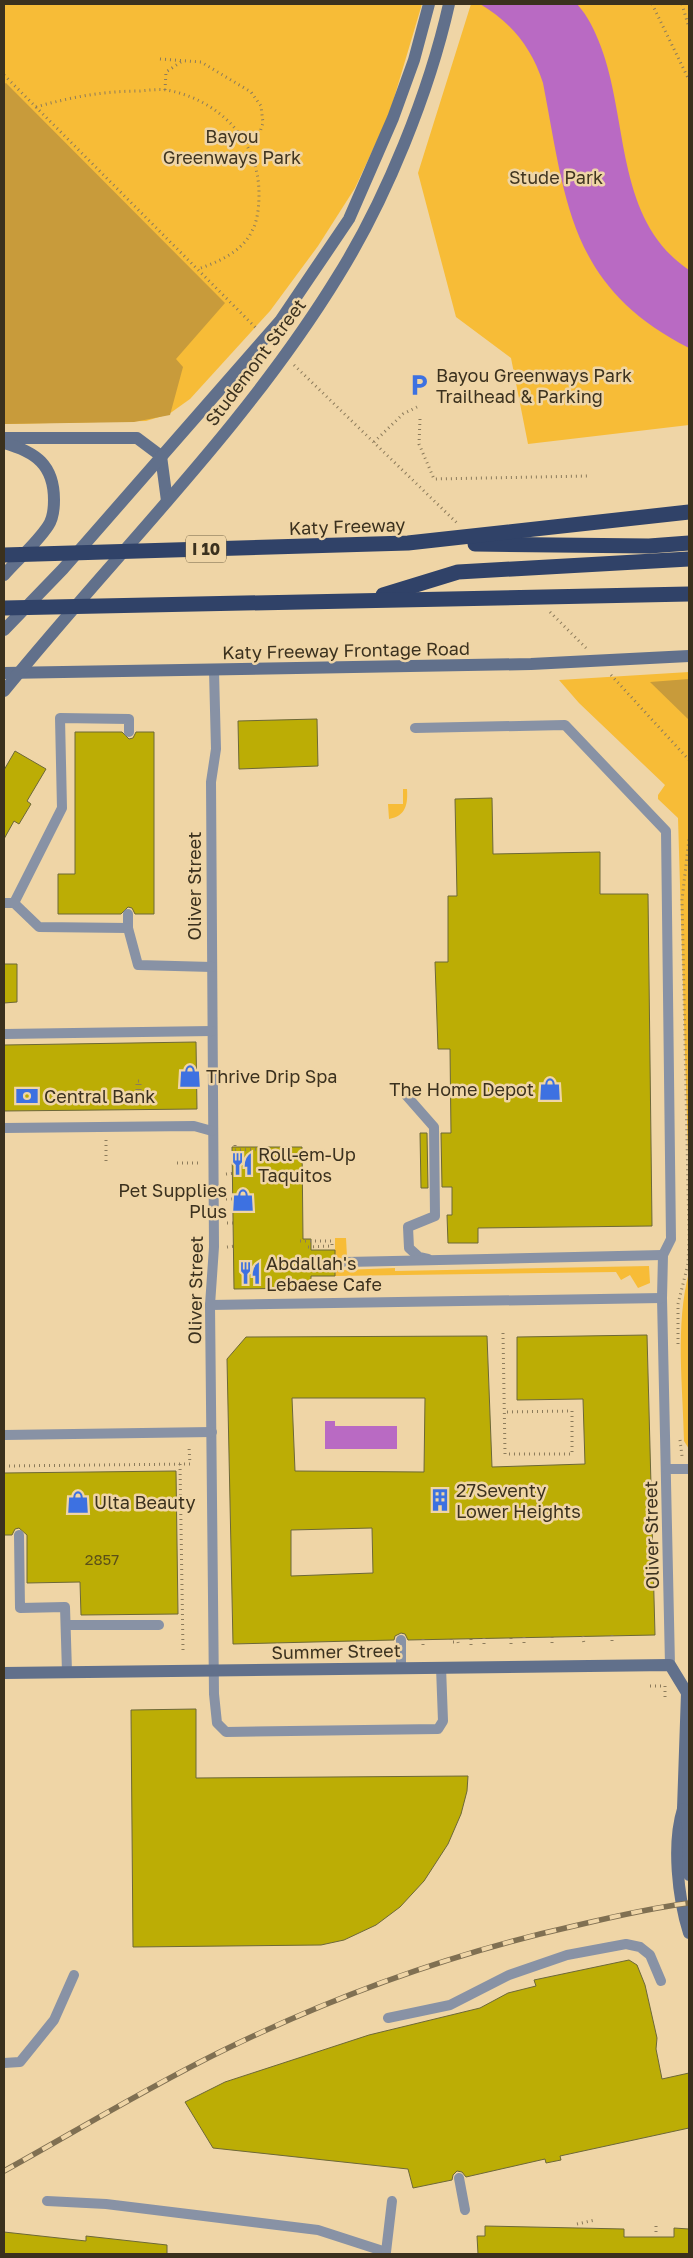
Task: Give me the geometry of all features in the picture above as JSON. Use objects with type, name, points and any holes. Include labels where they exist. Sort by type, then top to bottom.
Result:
[{"type":"highway","name":"Katy Freeway","points":[[4,556],[408,543],[689,512]]},
{"type":"highway","points":[[408,543],[648,546],[689,543]]},
{"type":"highway","points":[[365,600],[458,572],[689,559]]},
{"type":"highway","points":[[4,608],[689,594]]},
{"type":"main road","name":"Studemont Street","points":[[4,630],[63,569],[280,321],[349,219],[393,118],[414,60],[429,4]]},
{"type":"main road","name":"Studemont Street","points":[[4,690],[167,501],[269,377],[339,275],[380,197],[412,126],[449,4]]},
{"type":"main road","points":[[4,438],[137,438],[161,456],[167,501]]},
{"type":"main road","points":[[4,443],[25,449],[42,462],[51,477],[54,504],[49,525],[4,574]]},
{"type":"main road","name":"Katy Freeway Frontage Road","points":[[4,673],[214,671],[530,664],[689,656]]},
{"type":"main road","points":[[670,1665],[687,1693],[683,1809],[678,1824],[677,1860],[689,1933]]},
{"type":"main road","name":"Summer Street","points":[[4,1673],[670,1665]]},
{"type":"main road","points":[[683,1809],[688,1825],[689,1874]]},
{"type":"lane","name":"Oliver Street","points":[[214,671],[216,749],[211,782],[214,1247],[210,1305],[214,1671],[217,1723],[226,1732],[438,1729],[443,1721],[440,1667]]},
{"type":"lane","points":[[128,928],[39,927],[9,903],[62,808],[60,718],[129,719],[129,732]]},
{"type":"lane","name":"Oliver Street","points":[[415,728],[565,725],[666,831],[671,1239],[663,1255],[662,1298],[670,1665]]},
{"type":"lane","points":[[128,914],[128,928],[138,966],[212,968]]},
{"type":"lane","points":[[4,1034],[212,1031]]},
{"type":"lane","points":[[404,1094],[434,1127],[435,1216],[408,1227],[409,1248],[419,1256],[434,1260]]},
{"type":"lane","points":[[4,1128],[194,1126],[212,1131]]},
{"type":"lane","points":[[346,1262],[663,1255]]},
{"type":"lane","points":[[210,1305],[662,1298]]},
{"type":"lane","points":[[4,1435],[212,1432]]},
{"type":"lane","points":[[667,1469],[689,1468]]},
{"type":"lane","points":[[19,1535],[20,1608],[65,1607],[67,1672]]},
{"type":"lane","points":[[66,1625],[158,1625]]},
{"type":"lane","points":[[401,1640],[401,1667]]},
{"type":"lane","points":[[388,2018],[450,2005],[509,1975],[567,1955],[626,1944],[640,1947],[650,1955],[661,1981]]},
{"type":"lane","points":[[4,2062],[20,2062],[54,2020],[74,1975]]},
{"type":"lane","points":[[460,2178],[465,2210]]},
{"type":"lane","points":[[47,2201],[106,2204],[318,2230],[386,2253],[392,2200]]},
{"type":"path","points":[[652,4],[689,80]]},
{"type":"path","points":[[682,4],[689,28]]},
{"type":"path","points":[[160,59],[201,62],[244,90],[251,92],[261,106],[263,114],[260,132],[254,139],[246,143]]},
{"type":"path","points":[[165,90],[166,72],[184,60]]},
{"type":"path","points":[[4,75],[231,304]]},
{"type":"path","points":[[36,108],[68,98],[108,91],[165,90],[189,97],[217,110],[237,130],[252,152],[259,181],[259,206],[252,231],[237,250],[217,262],[198,269]]},
{"type":"path","points":[[374,442],[403,414],[417,407]]},
{"type":"path","points":[[420,419],[419,444],[434,480],[588,476]]},
{"type":"path","points":[[624,689],[689,760]]},
{"type":"path","points":[[106,1139],[106,1165]]},
{"type":"path","points":[[235,1145],[235,1150],[263,1149]]},
{"type":"path","points":[[177,1163],[202,1163],[201,1157]]},
{"type":"path","points":[[300,1242],[332,1241],[332,1246],[307,1247]]},
{"type":"path","points":[[503,1333],[504,1412],[505,1454],[572,1454],[572,1411],[504,1412]]},
{"type":"path","points":[[4,1466],[190,1464],[189,1446]]},
{"type":"path","points":[[180,1464],[183,1650]]},
{"type":"path","points":[[612,1635],[612,1644]]},
{"type":"path","points":[[552,1636],[552,1645]]},
{"type":"path","points":[[584,1636],[584,1645]]},
{"type":"path","points":[[524,1637],[524,1645]]},
{"type":"path","points":[[471,1638],[471,1646]]},
{"type":"path","points":[[484,1638],[484,1646]]},
{"type":"path","points":[[511,1638],[511,1646]]},
{"type":"path","points":[[423,1639],[423,1646]]},
{"type":"path","points":[[451,1639],[451,1642],[458,1642],[459,1646]]},
{"type":"path","points":[[650,1686],[665,1686],[665,1701]]},
{"type":"path","points":[[577,2224],[595,2220]]},
{"type":"path","points":[[656,2226],[656,2232]]},
{"type":"green space","name":"Bayou Greenways Park","points":[[4,4],[422,4],[389,115],[355,188],[318,246],[270,311],[190,399],[169,414],[146,421],[4,424]]},
{"type":"green space","name":"Stude Park","points":[[471,4],[689,4],[689,425],[528,444],[511,358],[456,317],[418,173]]},
{"type":"green space","points":[[689,672],[689,1188],[678,818],[658,799],[658,795],[665,785],[579,703],[559,680]]},
{"type":"green space","points":[[403,789],[407,789],[405,808],[399,815],[389,819],[388,804],[403,804]]},
{"type":"green space","points":[[335,1238],[346,1238],[347,1257],[342,1257],[343,1270],[395,1268],[395,1271],[649,1266],[650,1283],[638,1288],[630,1275],[621,1280],[616,1272],[335,1276]]},
{"type":"green space","points":[[689,1272],[689,1449],[684,1441],[681,1334],[682,1313]]},
{"type":"shaded area","points":[[480,4],[577,4],[588,19],[601,47],[610,76],[628,168],[636,197],[648,225],[665,249],[689,270],[689,348],[649,324],[619,298],[596,269],[580,237],[568,203],[543,83],[533,58],[511,28]]},
{"type":"shaded area","points":[[6,83],[225,303],[176,359],[183,367],[170,415],[134,422],[4,424],[4,84]]},
{"type":"shaded area","points":[[689,679],[689,720],[650,682]]},
{"type":"shaded area","points":[[325,1421],[335,1421],[335,1426],[397,1426],[397,1449],[325,1449]]},
{"type":"building","points":[[317,719],[318,766],[239,769],[238,721]]},
{"type":"building","points":[[75,732],[122,732],[129,739],[133,738],[136,732],[154,732],[154,914],[135,914],[132,908],[128,907],[121,914],[58,914],[58,874],[75,874]]},
{"type":"building","points":[[15,751],[46,769],[27,801],[31,804],[19,824],[14,821],[4,839],[4,770]]},
{"type":"building","name":"The Home Depot","points":[[492,798],[493,854],[600,852],[600,894],[648,894],[652,1226],[478,1228],[478,1243],[448,1243],[447,1215],[452,1215],[452,1187],[442,1187],[441,1133],[451,1133],[450,1049],[438,1049],[435,962],[448,962],[448,896],[457,896],[455,799]]},
{"type":"building","points":[[4,964],[17,964],[17,1002],[4,1003]]},
{"type":"building","points":[[196,1042],[197,1109],[4,1111],[4,1045]]},
{"type":"building","points":[[420,1133],[427,1133],[428,1188],[421,1188]]},
{"type":"building","points":[[232,1147],[302,1147],[303,1239],[311,1239],[311,1250],[335,1250],[335,1276],[311,1276],[311,1288],[234,1289]]},
{"type":"building","name":"27Seventy Lower Heights","points":[[647,1335],[655,1635],[408,1640],[405,1634],[401,1633],[395,1636],[394,1640],[233,1644],[227,1359],[246,1337],[487,1336],[492,1467],[585,1464],[583,1399],[517,1400],[517,1337]],"holes":[[[292,1398],[425,1398],[424,1472],[295,1471]],[[372,1528],[373,1573],[291,1576],[291,1530]]]},
{"type":"building","points":[[176,1471],[178,1614],[81,1615],[80,1582],[27,1583],[27,1535],[19,1528],[15,1529],[12,1535],[4,1535],[4,1473]]},
{"type":"building","points":[[196,1709],[196,1778],[468,1776],[467,1791],[461,1814],[448,1844],[424,1881],[400,1907],[376,1925],[344,1940],[321,1945],[133,1947],[131,1710]]},
{"type":"building","points":[[629,1960],[637,1965],[645,1985],[657,2038],[656,2049],[662,2079],[689,2073],[689,2128],[560,2156],[561,2160],[546,2163],[545,2159],[466,2177],[462,2172],[457,2171],[453,2175],[452,2180],[413,2188],[408,2169],[213,2148],[185,2102],[225,2082],[369,2035],[480,2008],[508,1993],[536,1986],[534,1980]]},
{"type":"building","points":[[485,2226],[624,2229],[624,2237],[674,2237],[674,2228],[689,2229],[689,2254],[478,2254],[477,2236],[485,2236]]},
{"type":"building","points":[[4,2232],[86,2241],[86,2236],[167,2245],[167,2254],[4,2254]]},
{"type":"railway","points":[[4,2171],[198,2063],[268,2029],[353,1993],[484,1949],[632,1913],[689,1903]]},
{"type":"place","name":"Bayou Greenways Park Trailhead & Parking","points":[[419,385]]},
{"type":"place","name":"Thrive Drip Spa","points":[[190,1076]]},
{"type":"place","name":"The Home Depot","points":[[550,1089]]},
{"type":"place","name":"Central Bank","points":[[27,1096]]},
{"type":"place","name":"Roll-em-Up Taquitos","points":[[242,1164]]},
{"type":"place","name":"Pet Supplies Plus","points":[[243,1200]]},
{"type":"place","name":"Abdallah's Lebaese Cafe","points":[[250,1273]]},
{"type":"place","name":"27Seventy Lower Heights","points":[[440,1500]]},
{"type":"place","name":"Ulta Beauty","points":[[78,1502]]}]
